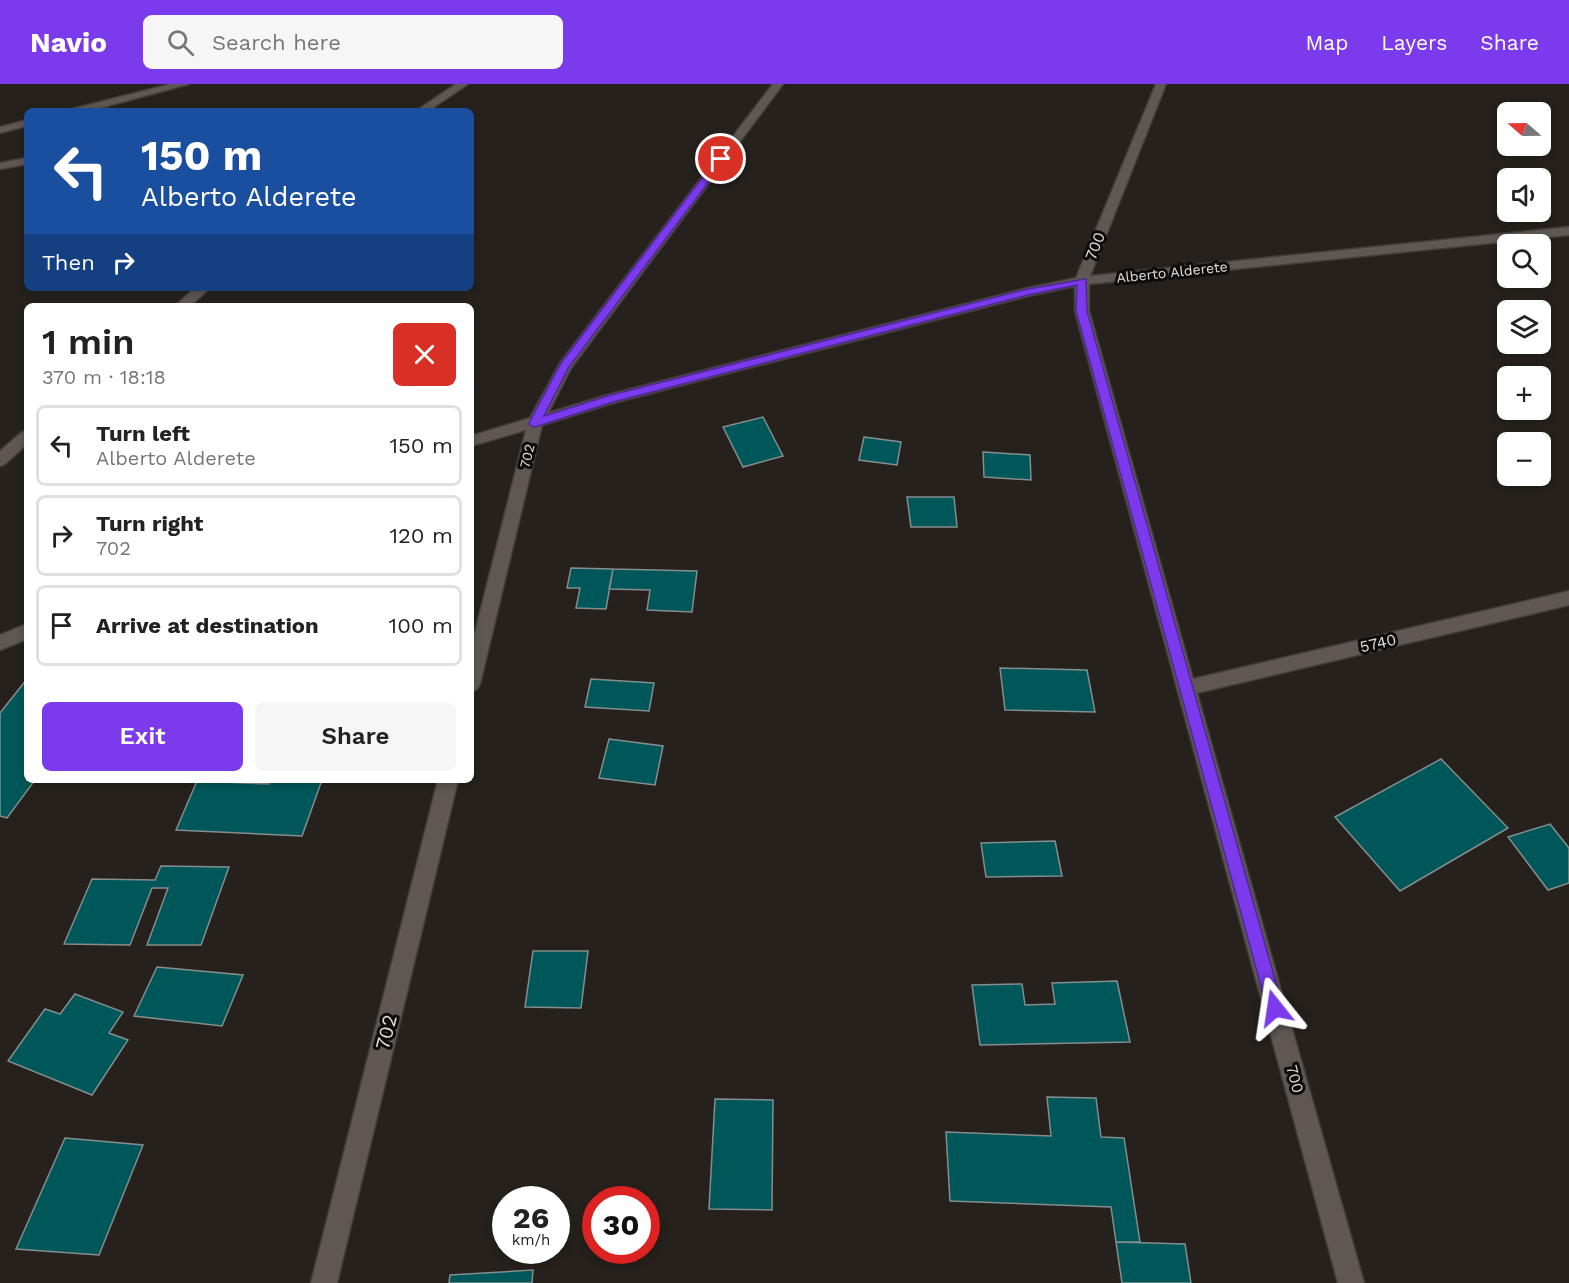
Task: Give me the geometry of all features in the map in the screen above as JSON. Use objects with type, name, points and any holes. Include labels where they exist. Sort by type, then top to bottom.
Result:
[{"type":"street","points":[[88,108],[184,84]]},
{"type":"street","points":[[426,108],[463,84]]},
{"type":"street","name":"702","points":[[474,672],[535,423],[565,366],[778,84]]},
{"type":"street","name":"700","points":[[1161,84],[1092,251],[1082,281],[1082,311],[1351,1283]]},
{"type":"street","points":[[0,130],[24,124]]},
{"type":"street","points":[[0,166],[24,162]]},
{"type":"street","name":"Alberto Alderete","points":[[474,440],[611,399],[1028,292],[1082,281],[1569,231]]},
{"type":"street","points":[[186,303],[200,291]]},
{"type":"street","points":[[0,460],[24,439]]},
{"type":"street","name":"5740","points":[[1187,688],[1569,598]]},
{"type":"street","points":[[0,643],[24,632]]},
{"type":"street","name":"702","points":[[324,1283],[447,783]]},
{"type":"building","points":[[763,417],[783,456],[743,467],[723,427]]},
{"type":"building","points":[[864,437],[901,442],[897,465],[859,460]]},
{"type":"building","points":[[983,452],[1030,455],[1031,480],[984,477]]},
{"type":"building","points":[[907,497],[954,497],[957,527],[911,527]]},
{"type":"building","points":[[571,568],[613,569],[606,609],[576,608],[580,588],[567,588]]},
{"type":"building","points":[[613,569],[697,571],[692,612],[647,610],[650,590],[609,589]]},
{"type":"building","points":[[1000,668],[1087,670],[1095,712],[1005,710]]},
{"type":"building","points":[[591,679],[654,683],[649,711],[585,707]]},
{"type":"building","points":[[24,683],[24,783],[33,783],[7,818],[0,816],[0,713]]},
{"type":"building","points":[[609,739],[663,746],[655,785],[599,778]]},
{"type":"building","points":[[1441,759],[1508,828],[1400,891],[1335,817]]},
{"type":"building","points":[[196,783],[321,783],[302,836],[176,830]]},
{"type":"building","points":[[1550,824],[1569,848],[1569,883],[1548,890],[1508,837]]},
{"type":"building","points":[[1055,841],[1062,876],[986,877],[981,843]]},
{"type":"building","points":[[161,866],[229,867],[201,945],[147,945],[168,888],[152,888],[130,945],[64,944],[92,879],[155,880]]},
{"type":"building","points":[[533,951],[588,951],[581,1008],[525,1007]]},
{"type":"building","points":[[157,967],[243,975],[222,1026],[134,1016]]},
{"type":"building","points":[[1117,981],[1130,1042],[980,1045],[972,985],[1022,984],[1025,1005],[1055,1004],[1052,983]]},
{"type":"building","points":[[75,994],[123,1012],[109,1033],[128,1040],[92,1095],[8,1061],[45,1009],[60,1014]]},
{"type":"building","points":[[1047,1097],[1096,1098],[1101,1137],[1124,1138],[1140,1242],[1116,1242],[1111,1207],[950,1201],[946,1132],[1051,1136]]},
{"type":"building","points":[[715,1099],[773,1100],[772,1210],[709,1209]]},
{"type":"building","points":[[65,1138],[143,1145],[99,1255],[16,1249]]},
{"type":"building","points":[[1116,1242],[1185,1244],[1191,1283],[1122,1283]]},
{"type":"building","points":[[533,1270],[532,1283],[449,1283],[450,1275]]},
{"type":"route","points":[[721,159],[565,366],[535,423],[611,399],[1028,292],[1082,281],[1082,311],[1275,1008]]}]
